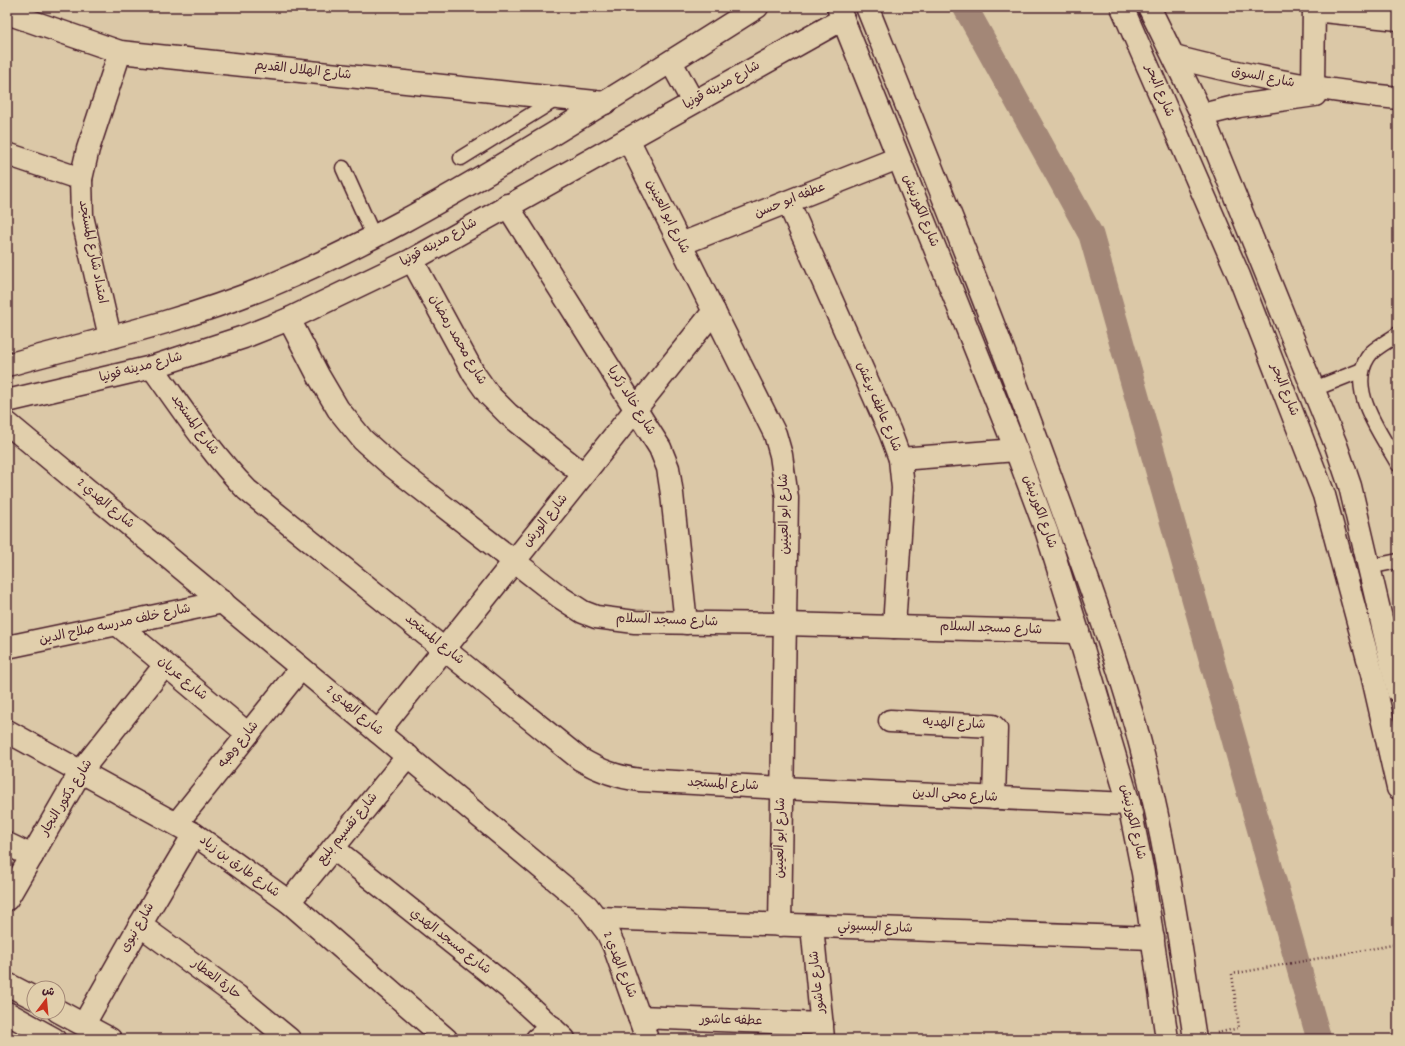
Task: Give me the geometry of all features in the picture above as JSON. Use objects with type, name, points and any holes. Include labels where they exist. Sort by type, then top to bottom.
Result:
[{"type":"street","points":[[7,365],[190,316],[254,292],[344,252],[418,214],[605,103],[757,7]]},
{"type":"street","name":"شارع الكورنيش","points":[[867,7],[1005,351],[1080,557],[1119,672],[1153,795],[1166,860],[1195,1039]]},
{"type":"street","name":"شارع البحر","points":[[1122,7],[1239,276],[1324,495],[1394,754],[1398,788]]},
{"type":"street","name":"شارع البحر","points":[[1149,7],[1202,115],[1314,389],[1350,486],[1397,680]]},
{"type":"street","points":[[1314,88],[1314,8],[1398,19]]},
{"type":"street","name":"شارع الهلال القديم","points":[[7,13],[120,52],[605,103]]},
{"type":"street","name":"شارع الكورنيش","points":[[840,13],[1016,450],[1047,533],[1129,804],[1143,872],[1168,1039]]},
{"type":"street","name":"شارع مدينه قونيا","points":[[7,401],[152,367],[244,337],[288,319],[412,260],[507,205],[693,102],[840,13]]},
{"type":"street","name":"امتداد شارع المستجد","points":[[110,338],[82,216],[82,179],[88,149],[120,52]]},
{"type":"street","name":"شارع السوق","points":[[1174,57],[1251,76],[1314,88],[1354,94],[1398,98]]},
{"type":"street","points":[[671,62],[693,102]]},
{"type":"street","name":"شارع السوق","points":[[1202,115],[1277,100],[1315,95],[1354,94]]},
{"type":"street","name":"شارع ابو العينين","points":[[628,138],[775,434],[782,455],[787,498],[780,925]]},
{"type":"street","points":[[7,154],[82,179]]},
{"type":"street","name":"عطفه ابو حسن","points":[[681,244],[898,158]]},
{"type":"street","name":"شارع عاطف برغش","points":[[788,202],[890,432],[900,459],[903,488],[894,627]]},
{"type":"street","name":"شارع خالد زكريا","points":[[507,205],[660,448],[668,468],[686,623]]},
{"type":"street","name":"شارع محمد رمضان","points":[[412,260],[474,374],[489,395],[508,414],[583,474]]},
{"type":"street","points":[[1239,276],[1265,268]]},
{"type":"street","name":"شارع الورش","points":[[378,732],[635,408],[714,311]]},
{"type":"street","name":"شارع مسجد السلام","points":[[288,319],[338,409],[363,440],[392,466],[571,605],[596,617],[635,622],[785,624],[1078,632]]},
{"type":"street","name":"شارع المستجد","points":[[152,367],[207,444],[226,468],[247,490],[580,759],[598,770],[617,777],[640,780],[782,788]]},
{"type":"street","name":"شارع الهدي 2","points":[[7,423],[575,894],[598,918],[614,946],[647,1039]]},
{"type":"street","points":[[900,459],[1016,450]]},
{"type":"street","name":"شارع خلف مدرسه صلاح الدين","points":[[7,647],[223,602]]},
{"type":"street","name":"شارع عريان","points":[[117,624],[248,734]]},
{"type":"street","name":"شارع دكتور النجار","points":[[7,899],[81,771],[165,665]]},
{"type":"street","name":"شارع وهبه","points":[[185,828],[248,734],[301,668]]},
{"type":"street","name":"شارع الهديه","points":[[890,721],[993,726],[996,729],[994,798]]},
{"type":"street","name":"شارع طارق بن زياد","points":[[7,731],[185,828],[289,902],[446,1039]]},
{"type":"street","name":"شارع تقسيم بلبع","points":[[289,902],[408,756]]},
{"type":"street","name":"شارع محى الدين","points":[[782,788],[1129,804]]},
{"type":"street","name":"شارع نبوى","points":[[84,1024],[140,925],[185,828]]},
{"type":"street","points":[[7,844],[32,856]]},
{"type":"street","name":"شارع مسجد الهدي","points":[[333,848],[510,989],[551,1035]]},
{"type":"street","name":"شارع البسيوني","points":[[598,918],[1153,938]]},
{"type":"street","name":"حارة العطار","points":[[140,925],[237,996],[283,1037]]},
{"type":"street","name":"شارع عاشور","points":[[812,926],[823,1032]]},
{"type":"street","points":[[7,984],[26,994]]},
{"type":"street","points":[[7,1013],[39,1036]]},
{"type":"street","points":[[66,1015],[110,1039]]},
{"type":"street","name":"عطفه عاشور","points":[[639,1017],[823,1032]]},
{"type":"lane","points":[[460,158],[558,98]]},
{"type":"lane","points":[[343,168],[374,237]]},
{"type":"lane","points":[[1398,334],[1371,353],[1362,370],[1361,392],[1364,402],[1398,464]]},
{"type":"lane","points":[[1314,389],[1362,370]]},
{"type":"lane","points":[[1369,567],[1398,561]]},
{"type":"path","points":[[1240,1028],[1232,974],[1398,944]]},
{"type":"waterway","points":[[965,7],[1091,235],[1319,1039]]}]
